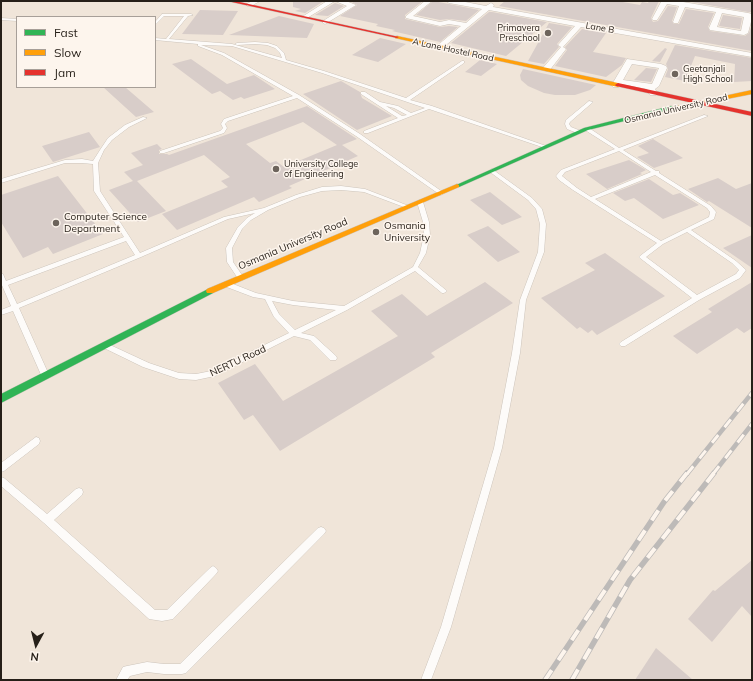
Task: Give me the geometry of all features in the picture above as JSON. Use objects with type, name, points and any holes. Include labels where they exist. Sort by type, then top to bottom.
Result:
[{"type":"main road","name":"A Lane Hostel Road","points":[[229,1],[253,3],[325,22],[546,70],[652,90],[676,98],[752,114]]},
{"type":"main road","name":"Osmania University Road","points":[[600,124],[610,116],[630,109],[676,98],[752,86]]},
{"type":"main road","name":"Osmania University Road","points":[[1,399],[46,374],[105,346],[205,293],[600,124],[618,122],[696,102],[752,92]]},
{"type":"street","points":[[305,17],[332,1]]},
{"type":"street","points":[[325,22],[353,4],[338,1]]},
{"type":"street","points":[[429,1],[408,17],[440,24],[448,22],[467,25]]},
{"type":"street","points":[[441,47],[496,1]]},
{"type":"street","points":[[655,18],[664,1],[687,5],[720,10],[750,15],[744,33],[713,28],[720,10]]},
{"type":"street","points":[[446,2],[476,9],[456,24]]},
{"type":"street","name":"Lane B","points":[[446,2],[579,25],[706,38],[752,55]]},
{"type":"street","points":[[683,18],[687,5]]},
{"type":"street","points":[[676,22],[687,5]]},
{"type":"street","points":[[546,70],[579,25]]},
{"type":"street","points":[[617,83],[630,61],[662,66],[663,68],[652,90]]},
{"type":"lane","points":[[156,23],[163,15],[189,15],[167,40]]},
{"type":"lane","points":[[1,19],[16,20]]},
{"type":"lane","points":[[156,39],[232,45],[268,44],[280,50],[284,60]]},
{"type":"lane","points":[[193,43],[222,54],[297,96],[358,135],[441,193]]},
{"type":"lane","points":[[232,45],[284,60],[430,107],[547,147]]},
{"type":"lane","points":[[406,100],[463,62]]},
{"type":"lane","points":[[363,93],[402,118]]},
{"type":"lane","points":[[162,152],[222,132],[225,128],[223,124],[226,120],[297,96]]},
{"type":"lane","points":[[379,102],[396,107],[410,115]]},
{"type":"lane","points":[[591,102],[568,121],[567,124],[569,128],[583,131],[620,149],[709,207],[713,212],[712,218],[661,243],[643,255],[643,259],[697,298]]},
{"type":"lane","points":[[366,132],[430,107]]},
{"type":"lane","points":[[661,243],[565,182],[559,176],[563,172],[706,116]]},
{"type":"lane","points":[[140,256],[97,191],[95,163],[110,139],[127,126],[145,118]]},
{"type":"lane","points":[[1,181],[65,162],[82,161],[95,163]]},
{"type":"lane","points":[[426,680],[446,627],[498,448],[516,353],[523,300],[541,252],[542,224],[539,209],[530,199],[492,171]]},
{"type":"lane","points":[[591,199],[657,172]]},
{"type":"lane","points":[[1,313],[140,256],[226,218],[266,209],[310,192],[322,189],[340,188],[365,191],[408,206]]},
{"type":"lane","points":[[420,202],[426,222],[426,235],[423,253],[415,268],[444,291]]},
{"type":"lane","points":[[240,278],[230,262],[229,248],[240,228],[249,219],[266,209]]},
{"type":"lane","points":[[623,344],[697,298],[738,276],[743,270],[734,262],[687,230]]},
{"type":"lane","points":[[5,284],[128,238]]},
{"type":"lane","name":"NERTU Road","points":[[105,346],[146,365],[179,376],[196,377],[212,374],[296,334],[415,268]]},
{"type":"lane","points":[[1,276],[46,374]]},
{"type":"lane","points":[[226,284],[255,295],[293,303],[345,308]]},
{"type":"lane","points":[[267,297],[276,315],[289,330],[296,334],[312,338],[333,358]]},
{"type":"lane","points":[[1,468],[36,441]]},
{"type":"lane","points":[[1,481],[48,520],[153,615],[169,615],[213,571]]},
{"type":"lane","points":[[48,520],[79,492]]},
{"type":"lane","points":[[121,680],[127,671],[147,667],[182,669],[321,531]]},
{"type":"building","points":[[293,1],[324,1],[305,13],[295,11],[301,9],[293,7]]},
{"type":"building","points":[[350,1],[423,1],[405,15],[405,19],[440,27],[458,27],[440,42],[392,31],[395,30],[376,26],[378,24],[340,16],[357,5]]},
{"type":"building","points":[[433,1],[479,10],[466,21],[449,19],[440,20],[416,15]]},
{"type":"building","points":[[505,1],[617,1],[640,5],[642,2],[648,3],[649,1],[659,1],[651,18],[653,22],[658,21],[668,6],[677,7],[672,21],[674,24],[679,24],[686,9],[714,13],[708,27],[710,31],[745,36],[749,33],[752,24],[752,51],[499,6]]},
{"type":"building","points":[[686,1],[752,1],[752,12],[748,12]]},
{"type":"building","points":[[335,3],[344,6],[328,16],[315,15]]},
{"type":"building","points":[[200,10],[238,11],[223,35],[182,34]]},
{"type":"building","points":[[489,12],[547,22],[506,56],[451,43]]},
{"type":"building","points":[[723,15],[742,18],[740,29],[719,26]]},
{"type":"building","points":[[279,16],[314,24],[307,38],[229,35]]},
{"type":"building","points":[[549,23],[572,27],[557,44],[559,47],[544,64],[528,61]]},
{"type":"building","points":[[582,29],[606,33],[593,52],[626,58],[622,65],[606,77],[555,66],[567,50],[565,47]]},
{"type":"building","points":[[380,38],[406,44],[378,62],[352,55]]},
{"type":"building","points":[[675,45],[752,58],[752,81],[734,82],[735,64],[695,56],[685,81],[665,77],[668,69],[666,64]]},
{"type":"building","points":[[665,48],[667,49],[660,62],[652,61]]},
{"type":"building","points":[[191,59],[227,84],[254,75],[275,89],[244,99],[241,97],[233,100],[220,91],[212,94],[172,64]]},
{"type":"building","points":[[480,60],[497,64],[481,76],[465,72]]},
{"type":"building","points":[[646,68],[657,69],[651,82],[634,80]]},
{"type":"building","points":[[523,69],[596,85],[590,90],[575,95],[555,95],[544,93],[528,86],[521,80],[520,75]]},
{"type":"building","points":[[341,81],[360,92],[362,98],[392,116],[357,130],[303,94]]},
{"type":"building","points":[[104,88],[126,88],[154,112],[136,117]]},
{"type":"building","name":"University College of Engineering","points":[[307,106],[357,139],[342,145],[358,156],[289,186],[292,188],[259,202],[254,197],[177,230],[162,214],[228,187],[221,181],[230,177],[204,155],[137,181],[166,211],[138,222],[109,190],[133,181],[124,172],[143,165],[131,153],[157,144],[162,149],[159,150],[159,154],[169,155]],"holes":[[[303,122],[337,145],[284,167],[276,161],[270,163],[246,144]]]},
{"type":"building","points":[[89,132],[100,147],[53,162],[42,146]]},
{"type":"building","points":[[653,139],[683,158],[654,168],[637,157],[649,153],[638,146]]},
{"type":"building","points":[[629,160],[646,170],[640,173],[642,174],[607,189],[586,174]]},
{"type":"building","points":[[58,176],[103,234],[53,254],[48,247],[23,258],[1,222],[1,195]]},
{"type":"building","points":[[718,178],[736,189],[752,183],[752,228],[709,201],[707,202],[688,189]]},
{"type":"building","points":[[649,179],[673,195],[680,193],[699,205],[663,219],[634,198],[625,201],[613,193]]},
{"type":"building","points":[[490,192],[522,217],[502,225],[470,200]]},
{"type":"building","points":[[488,226],[520,252],[498,262],[467,235]]},
{"type":"building","points":[[752,235],[752,268],[723,248]]},
{"type":"building","points":[[605,253],[665,296],[597,335],[592,330],[588,333],[580,327],[577,329],[541,298],[595,270],[585,263]]},
{"type":"building","points":[[485,282],[513,303],[431,353],[435,357],[280,451],[253,415],[244,420],[218,383],[255,364],[283,401],[398,336],[371,311],[402,294],[427,316]]},
{"type":"building","points":[[752,282],[752,328],[744,333],[737,328],[697,354],[673,336],[712,312],[708,309]]},
{"type":"building","points":[[752,560],[752,617],[742,606],[712,642],[688,619],[713,590],[715,591]]},
{"type":"building","points":[[656,648],[693,680],[635,680]]},
{"type":"railway","points":[[687,474],[752,393]]},
{"type":"railway","points":[[713,474],[752,424]]},
{"type":"railway","points":[[545,680],[664,502],[687,473]]},
{"type":"railway","points":[[572,680],[630,580],[714,473]]},
{"type":"traffic: fast","points":[[457,186],[586,129],[671,108]]},
{"type":"traffic: fast","points":[[1,399],[210,291]]},
{"type":"traffic: slow","points":[[397,37],[618,85]]},
{"type":"traffic: slow","points":[[671,108],[752,92]]},
{"type":"traffic: slow","points":[[210,291],[457,186]]},
{"type":"traffic: jam","points":[[229,1],[397,37]]},
{"type":"traffic: jam","points":[[618,85],[752,114]]},
{"type":"place","name":"Primavera Preschool","points":[[548,33]]},
{"type":"place","name":"Geetanjali High School","points":[[675,74]]},
{"type":"place","name":"University College of Engineering","points":[[276,169]]},
{"type":"place","name":"Computer Science Department","points":[[56,223]]},
{"type":"place","name":"Osmania University","points":[[376,232]]}]
